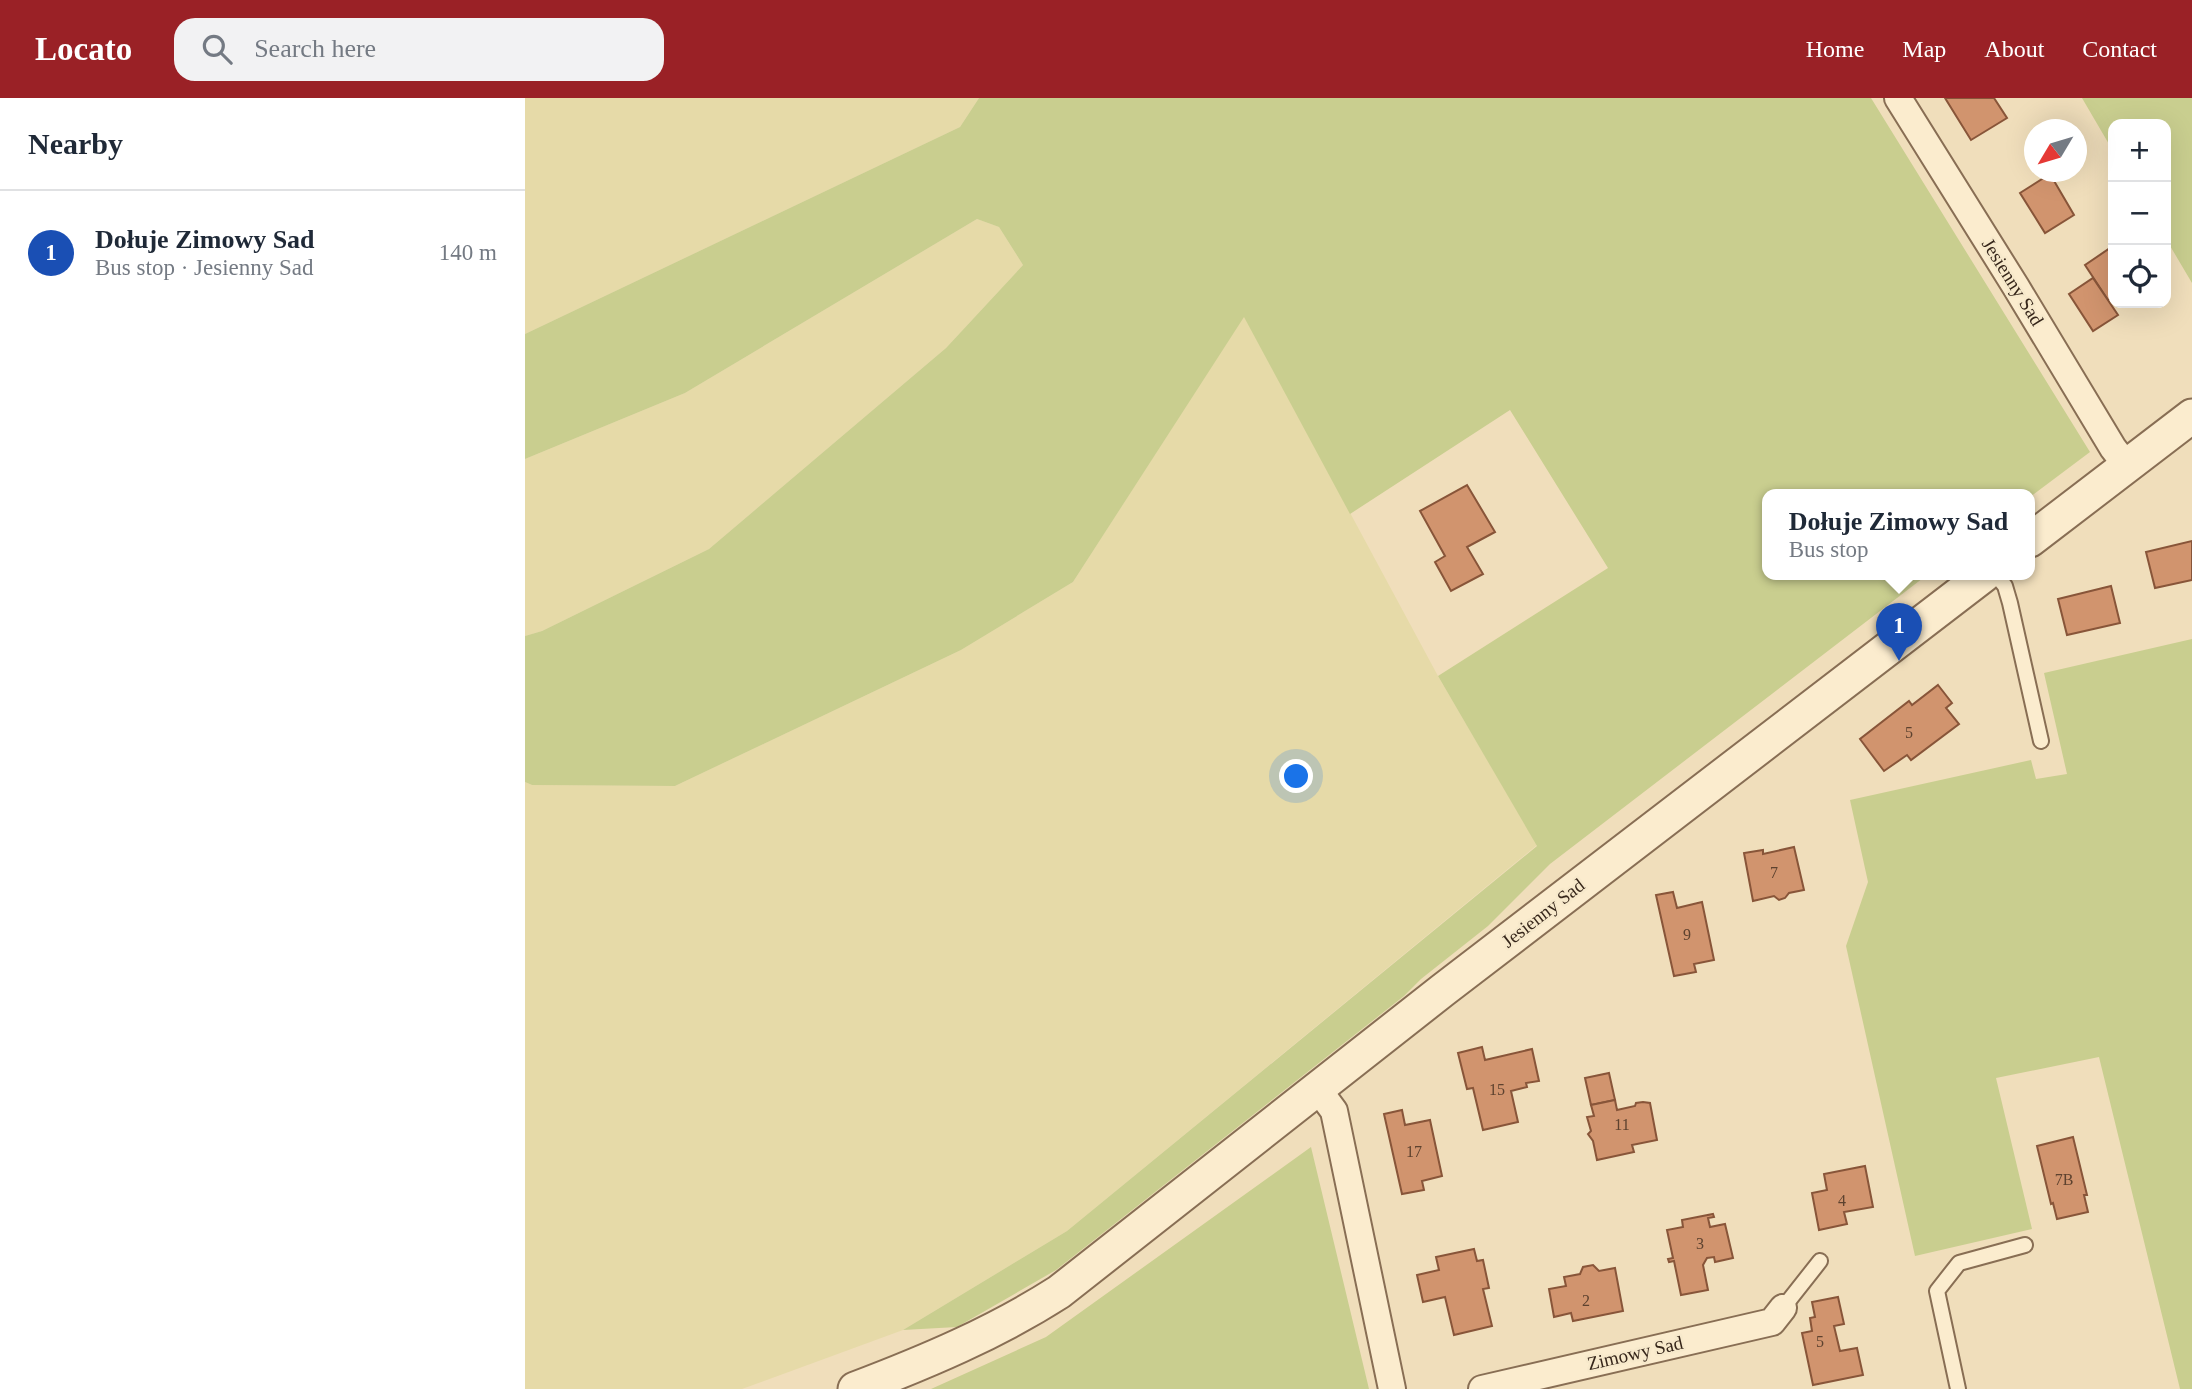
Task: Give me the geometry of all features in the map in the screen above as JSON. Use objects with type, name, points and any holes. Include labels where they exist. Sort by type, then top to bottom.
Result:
[{"type":"street","name":"Jesienny Sad","points":[[1898,98],[2017,287],[2113,449],[2127,466]]},
{"type":"street","points":[[2035,536],[2192,416]]},
{"type":"street","name":"Jesienny Sad","points":[[855,1389],[952,1350],[1017,1318],[1059,1292],[1317,1088],[1977,580]]},
{"type":"street","points":[[1317,1088],[1333,1111],[1392,1389]]},
{"type":"street","name":"Zimowy Sad","points":[[1482,1389],[1772,1322],[1783,1308]]},
{"type":"lane","points":[[2000,580],[2005,586],[2010,603],[2041,741]]},
{"type":"lane","points":[[1958,1389],[1937,1291],[1959,1263],[2025,1245]]},
{"type":"lane","points":[[1783,1308],[1820,1261]]},
{"type":"shaded area","points":[[525,98],[979,98],[960,127],[525,334]]},
{"type":"shaded area","points":[[977,219],[999,227],[1023,265],[946,348],[709,549],[542,631],[525,636],[525,459],[685,393]]},
{"type":"shaded area","points":[[1244,316],[1438,676],[1537,845],[1067,1231],[903,1330],[742,1389],[525,1389],[525,782],[532,785],[675,786],[961,650],[1073,582]]},
{"type":"green space","points":[[979,98],[1871,98],[2090,452],[2035,493],[2035,489],[1762,489],[1762,580],[1920,580],[1550,864],[1488,926],[1421,979],[1404,996],[1056,1270],[957,1327],[903,1330],[1067,1231],[1537,846],[1438,676],[1608,568],[1510,410],[1350,514],[1244,317],[1073,582],[961,650],[675,786],[532,785],[525,782],[525,636],[542,631],[709,549],[946,348],[1023,265],[999,227],[977,219],[685,393],[525,459],[525,334],[960,127]]},
{"type":"green space","points":[[2082,98],[2192,98],[2192,283],[2171,247],[2171,119],[2108,119],[2108,142]]},
{"type":"green space","points":[[2192,639],[2192,1389],[2180,1389],[2099,1057],[1996,1078],[2032,1229],[1915,1256],[1846,946],[1868,882],[1850,800],[2031,760],[2036,779],[2067,774],[2044,673]]},
{"type":"green space","points":[[1311,1147],[1369,1389],[931,1389],[1046,1337]]},
{"type":"building","points":[[1945,98],[1994,98],[2007,118],[1971,140]]},
{"type":"building","points":[[2037,182],[2055,182],[2074,215],[2045,233],[2020,193]]},
{"type":"building","points":[[2108,249],[2108,300],[2085,265]]},
{"type":"building","points":[[2093,278],[2108,300],[2108,308],[2113,308],[2118,315],[2093,331],[2069,294]]},
{"type":"building","points":[[1467,485],[1495,532],[1467,547],[1483,574],[1451,591],[1435,562],[1445,556],[1420,511]]},
{"type":"building","points":[[2192,541],[2192,580],[2155,588],[2146,552]]},
{"type":"building","points":[[2111,586],[2120,623],[2067,635],[2058,599]]},
{"type":"building","points":[[1938,685],[1952,703],[1946,708],[1959,724],[1911,760],[1907,755],[1884,771],[1860,739],[1909,701],[1912,705]]},
{"type":"building","points":[[1794,847],[1804,890],[1789,893],[1779,900],[1774,896],[1753,901],[1744,853],[1763,850],[1763,854]]},
{"type":"building","points":[[1673,892],[1677,908],[1702,902],[1714,960],[1694,964],[1696,972],[1674,976],[1656,895]]},
{"type":"building","points":[[1482,1047],[1485,1060],[1532,1049],[1539,1081],[1526,1083],[1527,1087],[1511,1091],[1518,1122],[1483,1130],[1473,1088],[1467,1089],[1458,1053]]},
{"type":"building","points":[[1609,1073],[1615,1100],[1591,1105],[1585,1078]]},
{"type":"building","points":[[1615,1100],[1617,1110],[1635,1106],[1636,1103],[1650,1103],[1657,1140],[1632,1145],[1634,1152],[1597,1160],[1593,1141],[1588,1134],[1591,1131],[1587,1117],[1594,1116],[1591,1105]]},
{"type":"building","points":[[1402,1110],[1405,1125],[1430,1120],[1442,1176],[1422,1181],[1424,1190],[1402,1194],[1384,1114]]},
{"type":"building","points":[[2073,1137],[2087,1195],[2084,1195],[2088,1212],[2057,1219],[2037,1146]]},
{"type":"building","points":[[1865,1166],[1873,1207],[1844,1212],[1847,1224],[1819,1230],[1812,1193],[1827,1190],[1824,1174]]},
{"type":"building","points":[[1713,1214],[1714,1217],[1708,1218],[1710,1227],[1725,1224],[1733,1258],[1715,1262],[1714,1257],[1707,1258],[1703,1265],[1708,1290],[1681,1295],[1674,1261],[1669,1262],[1668,1259],[1673,1258],[1667,1230],[1683,1227],[1682,1220]]},
{"type":"building","points":[[1474,1249],[1477,1261],[1483,1260],[1489,1288],[1483,1289],[1492,1326],[1454,1335],[1445,1297],[1423,1302],[1417,1275],[1439,1270],[1436,1257]]},
{"type":"building","points":[[1593,1265],[1599,1271],[1615,1268],[1623,1311],[1573,1321],[1571,1313],[1554,1317],[1549,1289],[1566,1286],[1564,1277],[1580,1274],[1583,1267]]},
{"type":"building","points":[[1838,1297],[1844,1324],[1834,1326],[1840,1351],[1857,1348],[1863,1375],[1813,1385],[1802,1333],[1812,1331],[1810,1318],[1815,1317],[1812,1302]]},
{"type":"place","name":"Dołuje Zimowy Sad","points":[[1899,661]]}]
